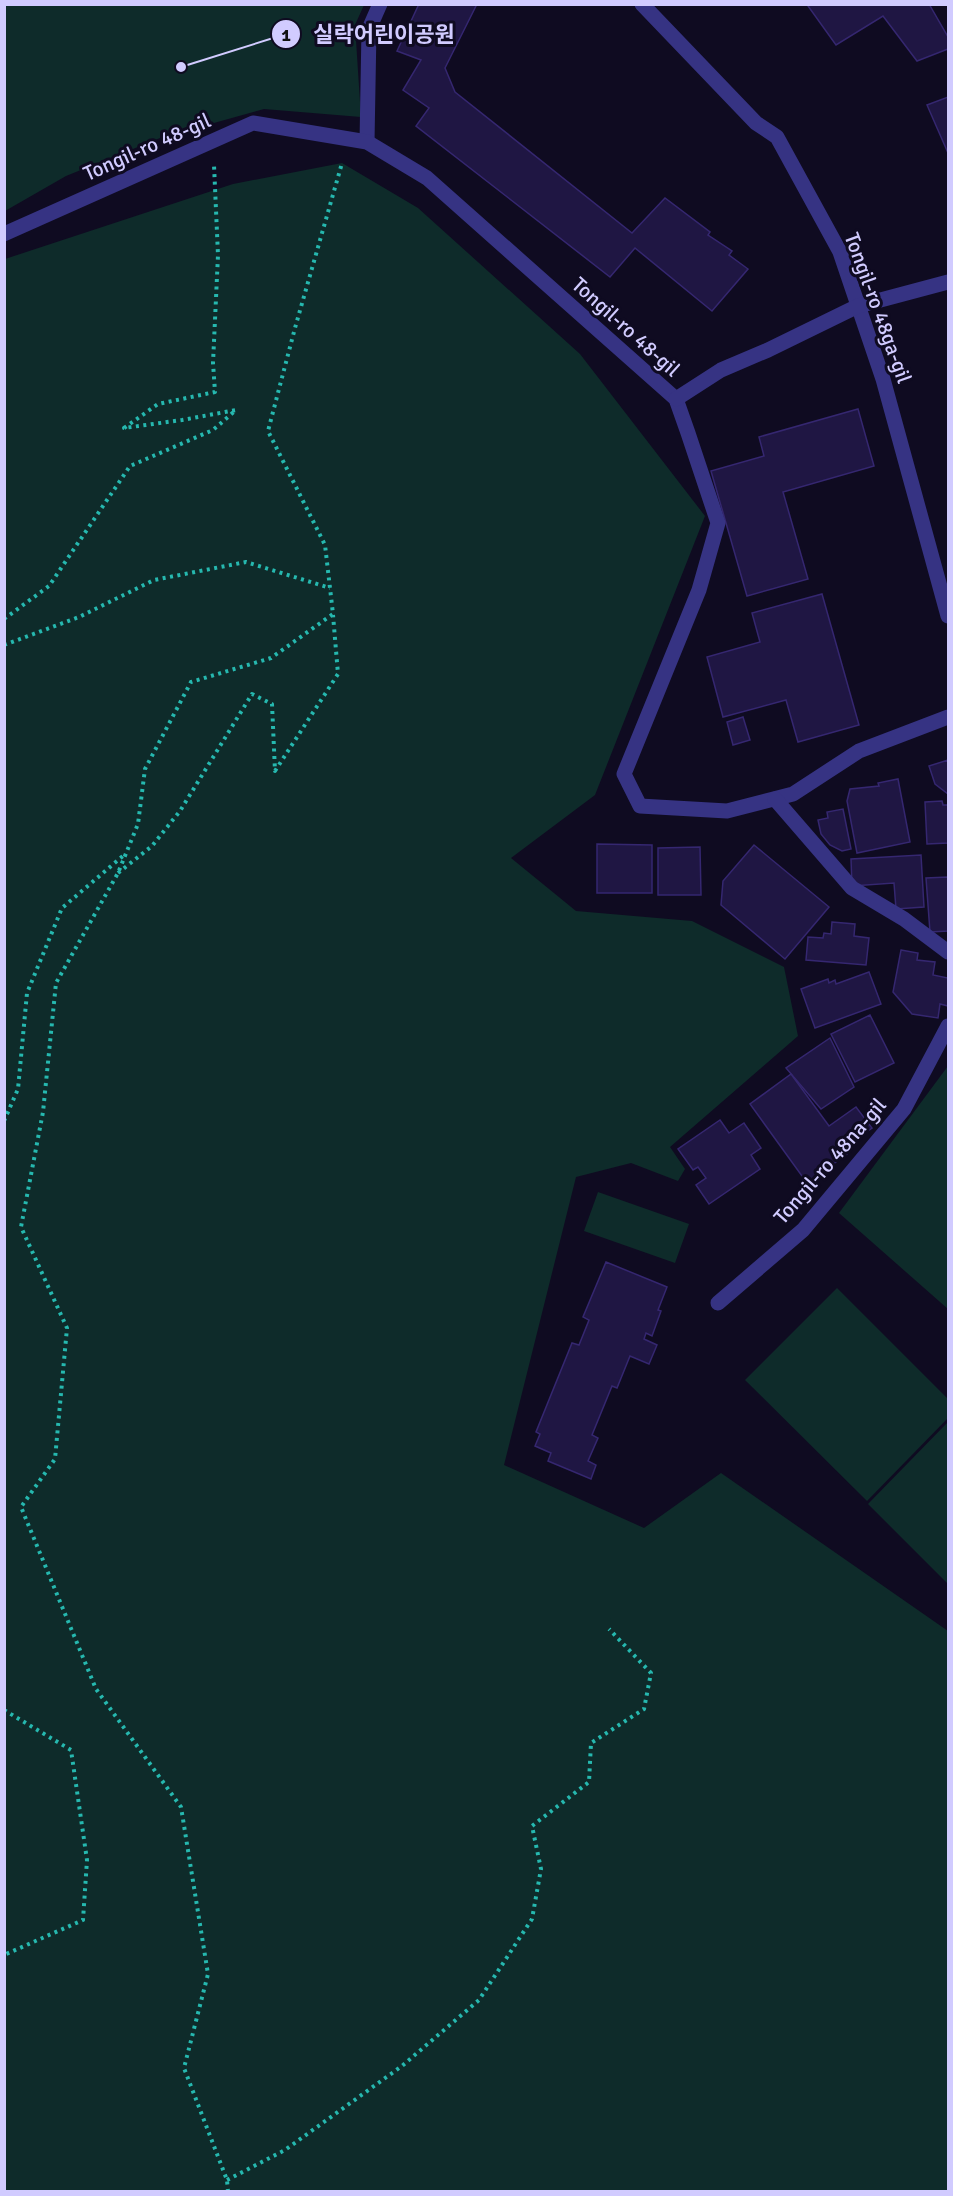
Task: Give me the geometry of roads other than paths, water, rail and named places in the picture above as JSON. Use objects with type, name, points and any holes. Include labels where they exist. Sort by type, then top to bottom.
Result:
[{"type":"street","points":[[367,142],[369,29],[380,4]]},
{"type":"street","name":"Tongil-ro 48ga-gil","points":[[642,4],[756,123],[777,137],[840,252],[883,379],[948,616]]},
{"type":"street","name":"Tongil-ro 48-gil","points":[[4,234],[253,123],[367,142],[427,178],[676,399],[718,523],[699,590],[624,774],[640,806],[727,811],[793,794],[859,751],[948,717]]},
{"type":"street","points":[[676,399],[721,370],[858,306],[948,282]]},
{"type":"street","points":[[775,799],[852,888],[904,919],[948,952]]},
{"type":"street","name":"Tongil-ro 48na-gil","points":[[718,1303],[803,1230],[904,1109],[948,1026]]},
{"type":"place","name":"실락어린이공원","points":[[181,67]]}]
